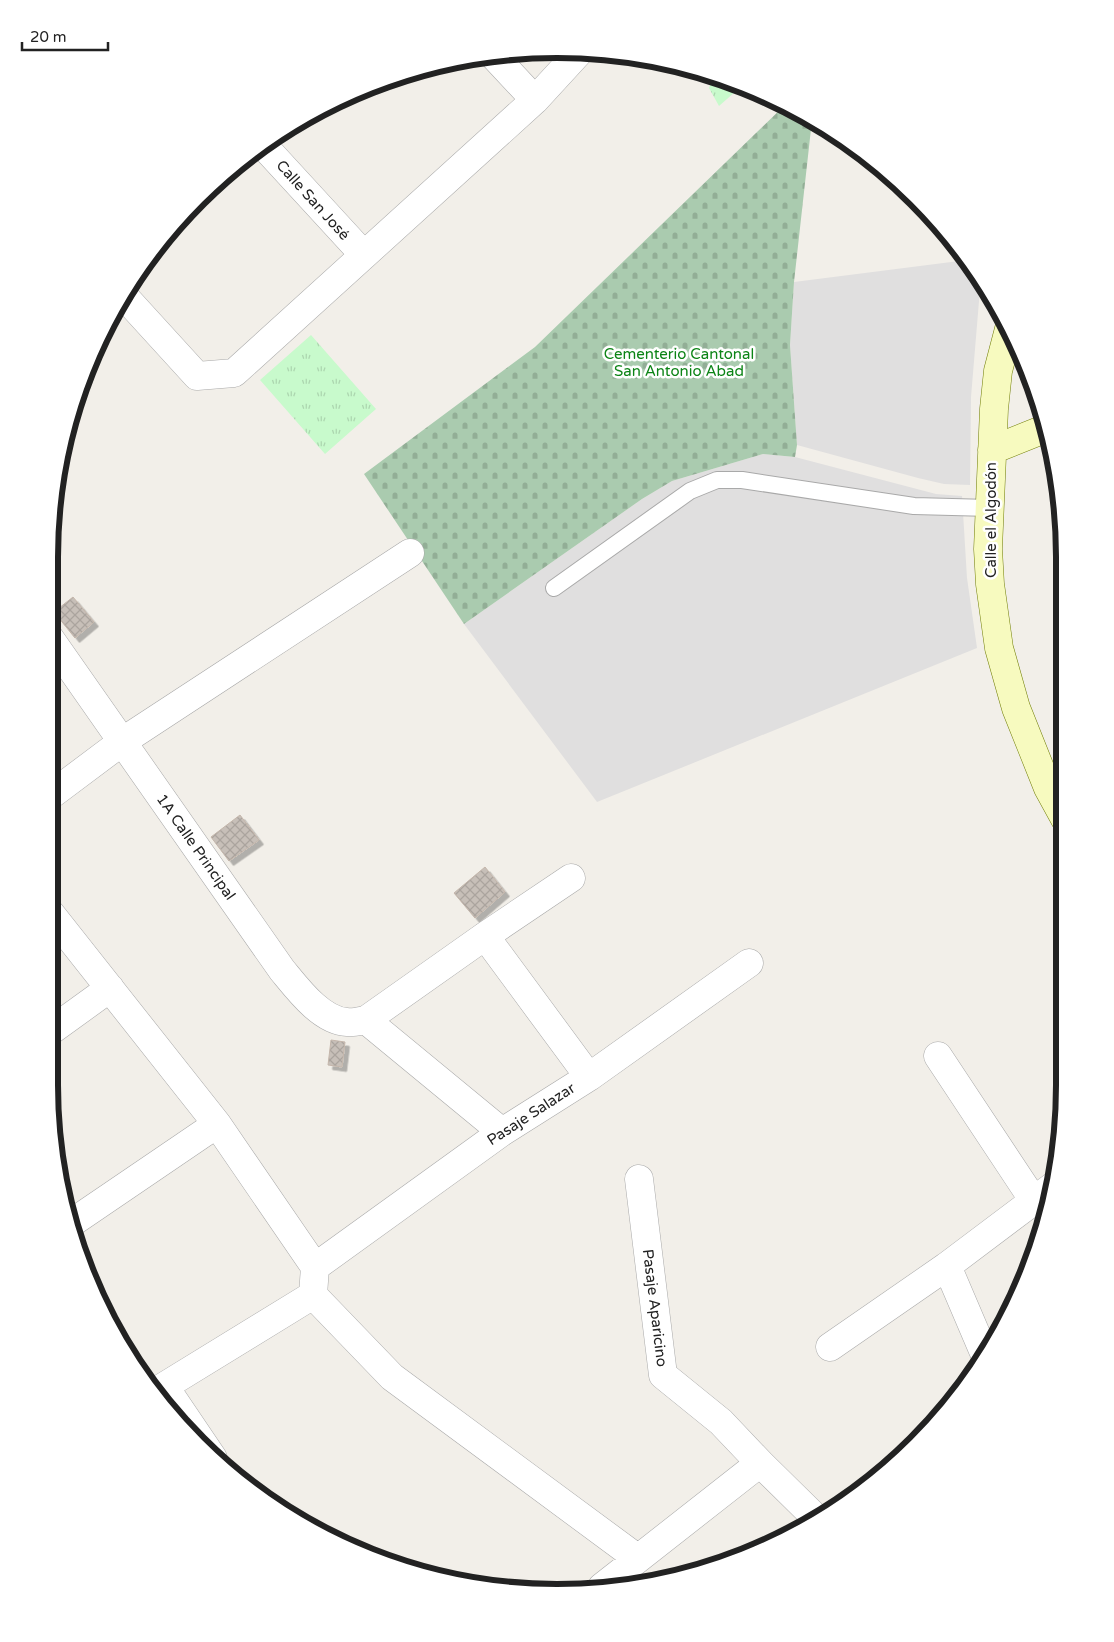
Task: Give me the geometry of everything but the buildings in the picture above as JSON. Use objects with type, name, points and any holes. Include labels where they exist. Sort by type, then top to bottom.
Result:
[{"type":"street","points":[[128,301],[197,376],[234,373],[535,100],[573,58]]},
{"type":"street","points":[[499,61],[535,100]]},
{"type":"street","name":"Calle San José","points":[[268,150],[364,255]]},
{"type":"street","name":"Calle el Algodón","points":[[1006,338],[998,371],[994,409],[988,549],[990,584],[999,648],[1016,708],[1048,788],[1056,803]]},
{"type":"street","points":[[992,450],[1040,431]]},
{"type":"street","points":[[58,789],[122,742],[410,553]]},
{"type":"street","name":"1A Calle Principal","points":[[58,650],[282,970],[305,998],[330,1018],[346,1022],[366,1020]]},
{"type":"street","points":[[502,1132],[366,1020],[571,878]]},
{"type":"street","points":[[58,923],[217,1124],[315,1267],[313,1294],[392,1377],[636,1558]]},
{"type":"street","points":[[485,936],[589,1077]]},
{"type":"street","name":"Pasaje Salazar","points":[[315,1267],[502,1132],[589,1077],[749,963]]},
{"type":"street","points":[[58,1026],[110,988]]},
{"type":"street","points":[[938,1056],[1034,1201]]},
{"type":"street","points":[[77,1220],[217,1124]]},
{"type":"street","name":"Pasaje Aparicino","points":[[639,1179],[663,1375],[721,1422],[812,1515]]},
{"type":"street","points":[[830,1346],[947,1266],[1044,1193]]},
{"type":"street","points":[[947,1266],[982,1348]]},
{"type":"street","points":[[161,1389],[313,1294]]},
{"type":"street","points":[[609,1581],[636,1558],[760,1463]]},
{"type":"lane","points":[[554,588],[690,491],[718,480],[742,480],[914,506],[990,508]]},
{"type":"shaded area","points":[[959,261],[980,291],[971,397],[970,485],[944,484],[918,478],[797,445],[790,345],[794,282]]},
{"type":"shaded area","points":[[763,454],[795,457],[936,494],[962,496],[967,578],[977,648],[597,802],[464,624],[642,499],[672,481]]},
{"type":"green space","points":[[711,82],[736,91],[719,106],[709,88]]},
{"type":"green space","name":"Cementerio Cantonal San Antonio Abad","points":[[780,110],[811,127],[794,282],[790,345],[797,445],[795,457],[763,454],[672,481],[642,499],[464,624],[364,474],[535,347]]},
{"type":"green space","points":[[311,335],[376,409],[325,454],[260,380]]}]
